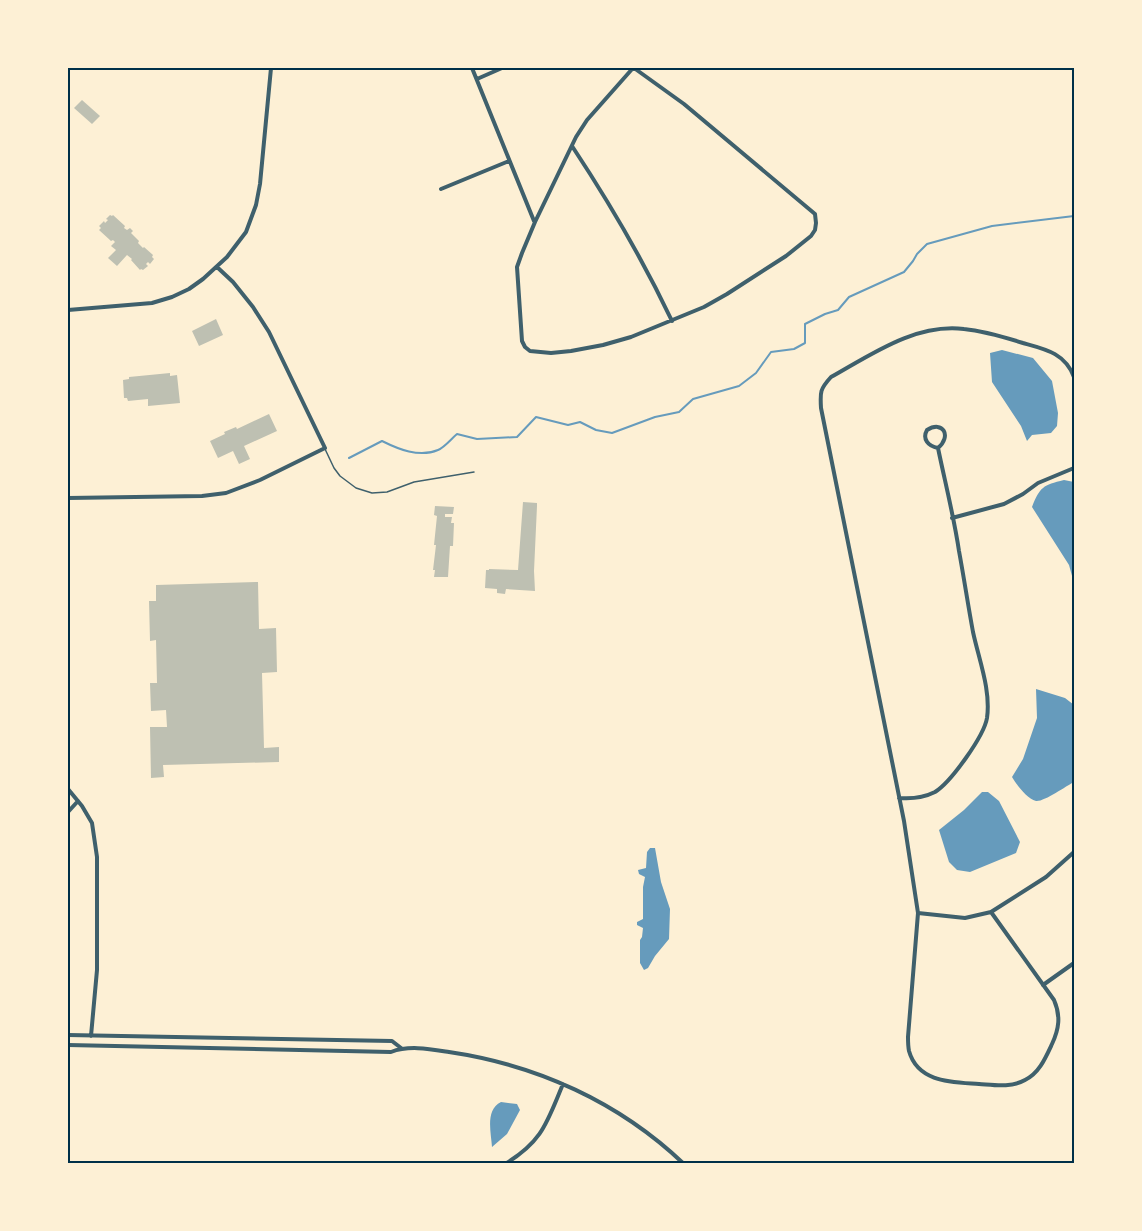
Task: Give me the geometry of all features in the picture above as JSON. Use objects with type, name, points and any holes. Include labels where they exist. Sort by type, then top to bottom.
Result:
[{"type":"street","points":[[68,310],[152,303],[172,297],[189,289],[217,267],[233,249],[246,232],[256,205],[271,68]]},
{"type":"street","points":[[472,68],[535,222]]},
{"type":"street","points":[[477,79],[502,68]]},
{"type":"street","points":[[633,68],[684,104],[815,214],[815,231],[776,262],[720,299],[672,321],[603,345],[550,353],[530,351],[522,341],[517,267],[535,222],[572,146],[587,120],[633,68]]},
{"type":"street","points":[[572,146],[640,258],[672,321]]},
{"type":"street","points":[[441,189],[509,161]]},
{"type":"street","points":[[68,498],[202,496],[226,493],[260,480],[325,448],[269,332],[233,282],[217,267]]},
{"type":"street","points":[[991,912],[1054,1000],[1058,1009],[1056,1036],[1043,1062],[1031,1076],[1023,1081],[1000,1086],[944,1082],[930,1077],[920,1069],[909,1051],[908,1037],[918,913],[899,798],[820,408],[820,393],[831,377],[902,339],[933,330],[963,329],[993,334],[1050,351],[1072,368],[1074,377]]},
{"type":"street","points":[[936,426],[942,429],[945,435],[944,442],[938,448],[926,441],[926,433],[930,428],[936,426]]},
{"type":"street","points":[[899,798],[919,797],[934,792],[943,785],[976,743],[987,719],[985,685],[938,448]]},
{"type":"street","points":[[952,518],[1004,504],[1038,483],[1074,468]]},
{"type":"street","points":[[68,789],[92,823],[97,857],[96,970],[91,1036]]},
{"type":"street","points":[[68,813],[78,801]]},
{"type":"street","points":[[918,913],[965,918],[991,912],[1046,877],[1074,852]]},
{"type":"street","points":[[1043,985],[1074,963]]},
{"type":"street","points":[[68,1035],[392,1041],[401,1048]]},
{"type":"street","points":[[68,1045],[391,1052],[401,1048],[480,1057],[522,1068],[606,1104],[661,1142],[684,1164]]},
{"type":"street","points":[[505,1164],[527,1149],[540,1134],[563,1084]]},
{"type":"lane","points":[[325,448],[340,476],[356,488],[372,493],[387,492],[414,482],[474,472]]},
{"type":"water","points":[[1002,350],[1033,358],[1052,381],[1058,413],[1057,426],[1051,433],[1032,435],[1027,441],[1021,426],[992,382],[990,353]]},
{"type":"water","points":[[1064,480],[1074,482],[1074,583],[1069,565],[1032,507],[1043,488]]},
{"type":"water","points":[[1036,689],[1065,698],[1074,705],[1074,782],[1040,801],[1033,800],[1026,795],[1012,777],[1023,759],[1037,718]]},
{"type":"water","points":[[982,792],[988,792],[999,801],[1020,842],[1016,853],[970,872],[957,870],[949,862],[939,830]]},
{"type":"water","points":[[650,848],[655,848],[661,882],[670,909],[669,939],[648,968],[644,970],[640,963],[640,940],[643,928],[637,925],[637,922],[643,919],[645,877],[639,874],[638,870],[646,868],[647,852]]},
{"type":"water","points":[[501,1102],[517,1104],[520,1110],[507,1134],[492,1147],[491,1116],[493,1110]]},
{"type":"building","points":[[82,100],[100,116],[92,124],[74,108]]},
{"type":"building","points":[[113,215],[127,230],[130,228],[133,231],[131,233],[139,241],[138,243],[153,255],[154,259],[150,264],[148,262],[146,264],[148,266],[143,270],[140,270],[127,255],[117,266],[108,258],[116,250],[111,246],[115,242],[99,230],[101,228],[99,226],[108,220],[106,219]]},
{"type":"building","points":[[216,319],[223,335],[199,346],[192,331]]},
{"type":"building","points":[[170,373],[170,376],[177,375],[180,403],[148,406],[148,399],[128,401],[124,398],[123,380],[129,377]]},
{"type":"building","points":[[269,414],[277,431],[244,446],[250,459],[239,464],[233,451],[218,458],[210,441],[225,434],[224,432],[236,427],[237,429]]},
{"type":"building","points":[[523,502],[537,503],[535,591],[506,589],[505,594],[497,593],[497,589],[485,588],[486,570],[518,570]]},
{"type":"building","points":[[435,506],[454,507],[453,514],[445,514],[445,517],[452,517],[451,523],[454,523],[448,577],[434,577],[437,516],[434,515]]},
{"type":"building","points":[[258,582],[259,629],[276,628],[277,672],[262,673],[264,748],[279,747],[279,762],[163,765],[164,777],[151,778],[150,727],[167,727],[166,710],[151,711],[150,683],[157,683],[156,640],[150,641],[149,601],[156,601],[156,585]]},
{"type":"waterway","points":[[349,458],[382,441],[402,449],[423,453],[441,449],[457,434],[477,439],[517,437],[536,417],[568,425],[580,422],[596,430],[612,433],[655,417],[679,412],[693,399],[739,386],[756,373],[771,352],[794,349],[805,343],[805,324],[838,310],[849,297],[904,272],[927,244],[992,226],[1074,216]]}]
